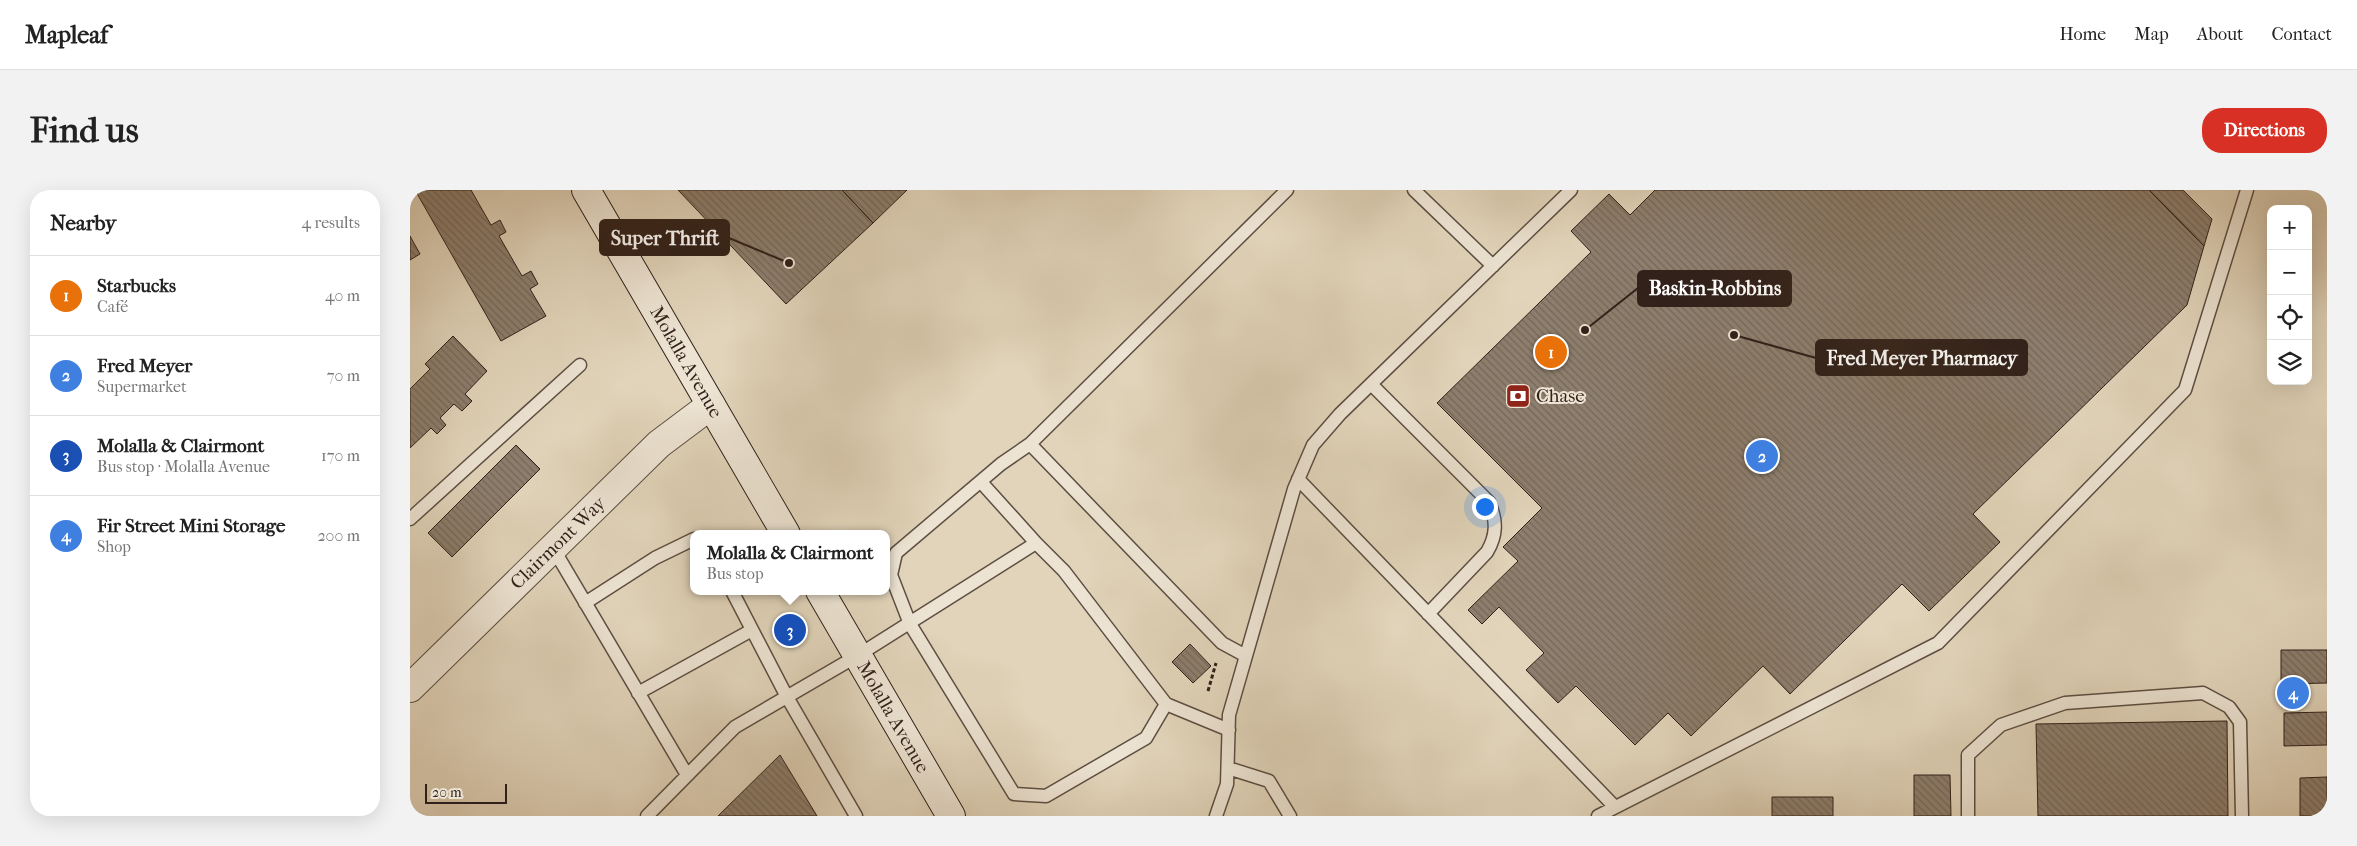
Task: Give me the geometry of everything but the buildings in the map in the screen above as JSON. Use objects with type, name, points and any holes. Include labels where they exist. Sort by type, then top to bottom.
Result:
[{"type":"main road","name":"Molalla Avenue","points":[[586,190],[784,530]]},
{"type":"main road","name":"Clairmont Way","points":[[410,688],[659,444],[711,405]]},
{"type":"main road","name":"Molalla Avenue","points":[[822,595],[951,816]]},
{"type":"lane","points":[[1166,704],[1146,738],[1046,796],[1014,794],[910,624],[891,575],[896,554],[981,482],[1030,444],[1287,190]]},
{"type":"lane","points":[[1414,190],[1493,266]]},
{"type":"lane","points":[[1216,816],[1227,784],[1229,715],[1298,480],[1313,445],[1371,384],[1571,190]]},
{"type":"lane","points":[[1598,816],[1938,643],[2185,390],[2247,190]]},
{"type":"lane","points":[[410,519],[580,365]]},
{"type":"lane","points":[[1371,384],[1489,502],[1494,514],[1496,528],[1493,541],[1487,552],[1428,614]]},
{"type":"lane","points":[[1030,444],[1222,643],[1246,656]]},
{"type":"lane","points":[[1298,480],[1615,807]]},
{"type":"lane","points":[[981,482],[1064,571],[1166,704],[1229,730]]},
{"type":"lane","points":[[585,603],[656,558],[690,540]]},
{"type":"lane","points":[[647,816],[735,727],[858,656],[1036,543]]},
{"type":"lane","points":[[553,548],[687,776]]},
{"type":"lane","points":[[734,595],[787,697],[856,816]]},
{"type":"lane","points":[[638,693],[752,630]]},
{"type":"lane","points":[[1968,816],[1968,755],[2001,725],[2065,703],[2202,693],[2229,707],[2240,722],[2242,816]]},
{"type":"lane","points":[[1228,768],[1269,782],[1290,816]]},
{"type":"path","points":[[1208,691],[1217,662]]},
{"type":"place","name":"Super Thrift","points":[[789,263]]},
{"type":"place","name":"Baskin-Robbins","points":[[1585,330]]},
{"type":"place","name":"Fred Meyer Pharmacy","points":[[1734,335]]},
{"type":"place","name":"Starbucks","points":[[1551,352]]},
{"type":"place","name":"Chase","points":[[1518,396]]},
{"type":"place","name":"Fred Meyer","points":[[1762,456]]},
{"type":"place","name":"Molalla & Clairmont","points":[[790,630]]},
{"type":"place","name":"Fir Street Mini Storage","points":[[2293,693]]}]
